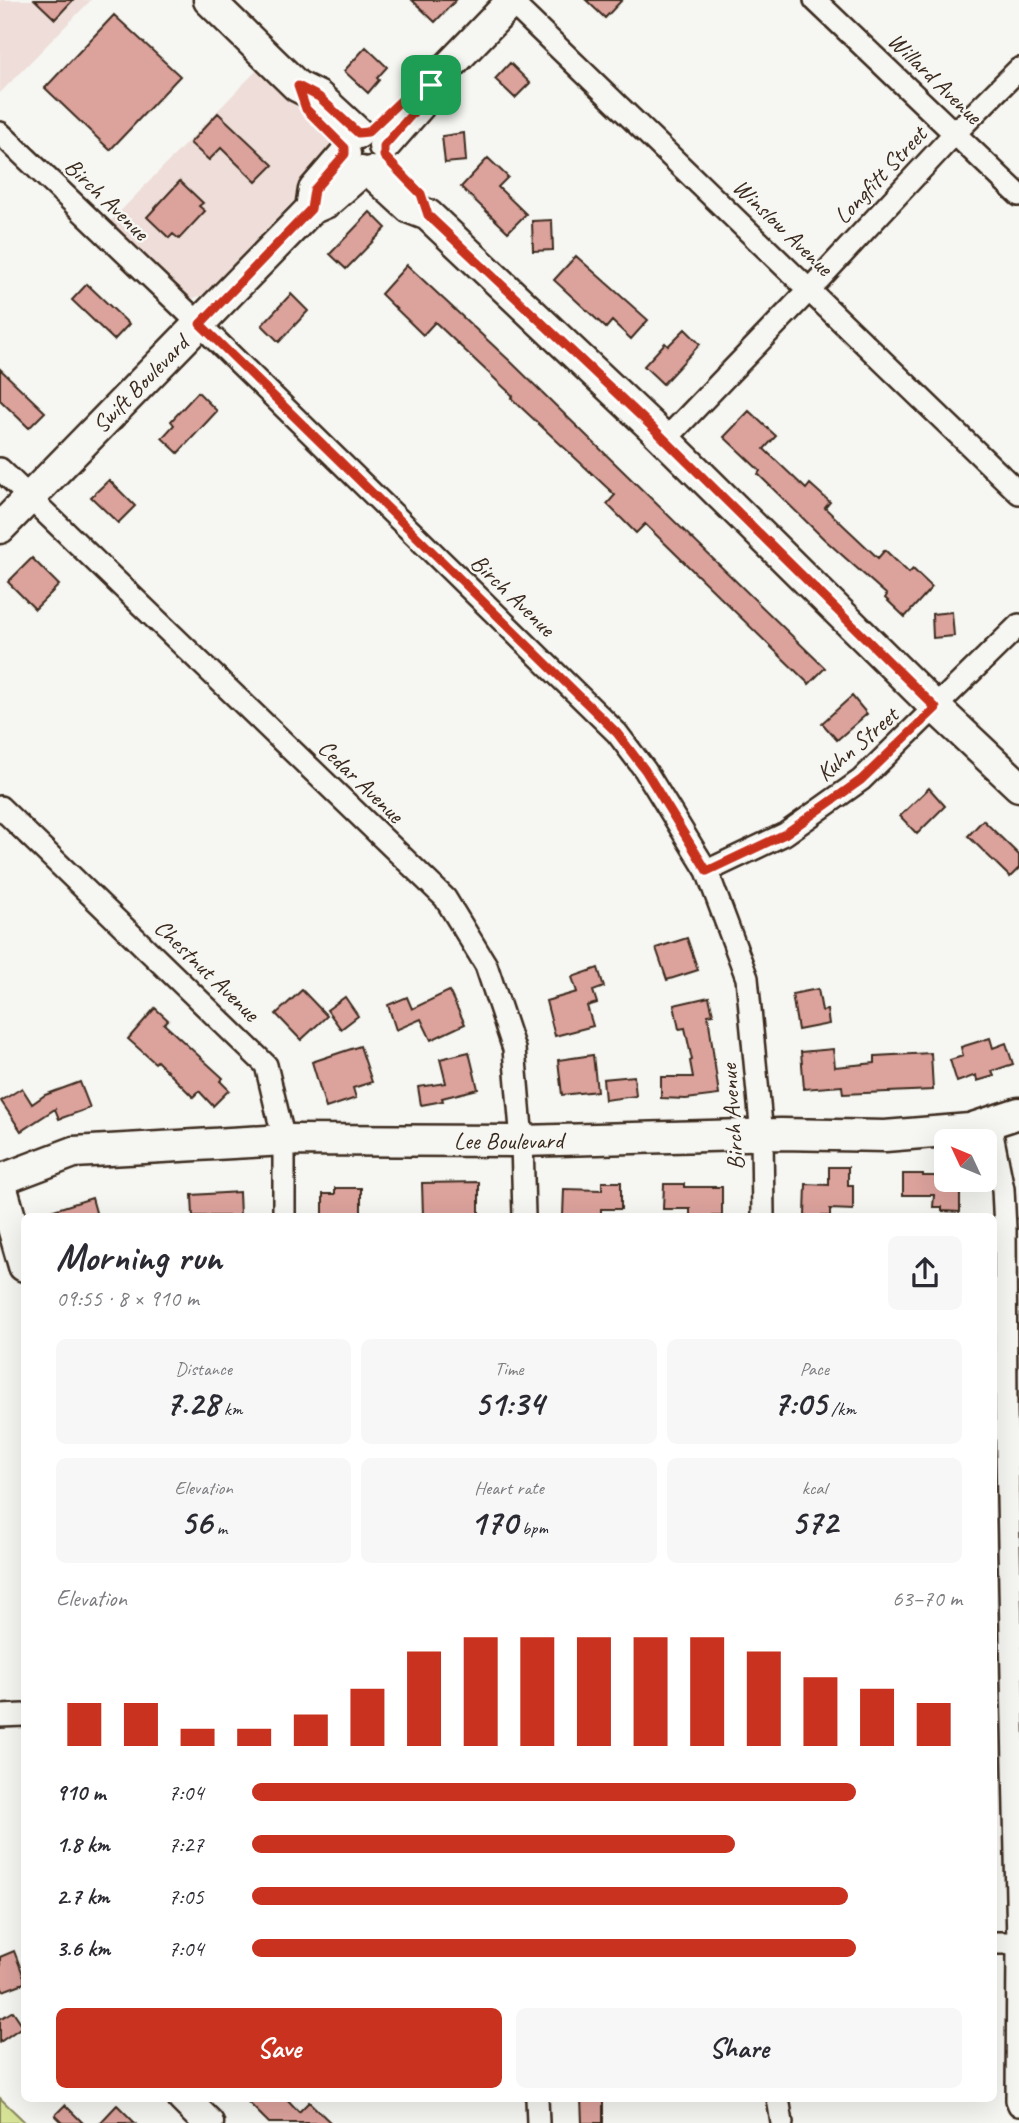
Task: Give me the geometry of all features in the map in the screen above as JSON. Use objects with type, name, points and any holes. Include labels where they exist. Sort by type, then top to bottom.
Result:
[{"type":"street","points":[[209,0],[298,86],[319,97],[364,152],[421,194],[428,215],[665,440],[936,708],[1019,786]]},
{"type":"street","name":"Willard Avenue","points":[[815,0],[1019,195]]},
{"type":"street","name":"Swift Boulevard","points":[[0,528],[311,209],[327,202],[412,90],[431,85],[511,1]]},
{"type":"street","name":"Winslow Avenue","points":[[511,1],[1019,493]]},
{"type":"street","name":"Longfitt Street","points":[[665,440],[955,133],[1019,69]]},
{"type":"street","name":"Birch Avenue","points":[[0,133],[200,324],[617,733],[645,770],[707,871],[747,978],[762,1135],[763,1213]]},
{"type":"street","name":"Cedar Avenue","points":[[0,469],[445,898],[486,965],[514,1049],[522,1141],[524,1213]]},
{"type":"street","name":"Kuhn Street","points":[[707,871],[785,834],[861,780],[1019,625]]},
{"type":"street","name":"Chestnut Avenue","points":[[0,807],[266,1065],[284,1140],[284,1213]]},
{"type":"street","name":"Lee Boulevard","points":[[0,1181],[74,1152],[284,1140],[522,1141],[762,1135],[885,1136],[970,1129],[1019,1113]]},
{"type":"street","points":[[990,1124],[1003,1189],[1013,1396],[1019,2105]]},
{"type":"street","points":[[0,1181],[21,1255]]},
{"type":"street","points":[[0,1716],[21,1715]]},
{"type":"street","points":[[997,1943],[1018,1943]]},
{"type":"street","points":[[187,2102],[208,2123]]},
{"type":"street","points":[[537,2102],[538,2123]]},
{"type":"street","points":[[779,2102],[782,2123]]},
{"type":"shaded area","points":[[0,0],[91,0],[0,93]]},
{"type":"shaded area","points":[[258,69],[333,141],[336,147],[335,158],[203,295],[191,299],[110,222]]},
{"type":"green space","points":[[0,2098],[26,2123],[0,2123]]},
{"type":"building","points":[[35,0],[73,0],[55,19]]},
{"type":"building","points":[[412,0],[456,0],[435,22]]},
{"type":"building","points":[[586,0],[622,0],[605,18]]},
{"type":"building","points":[[114,15],[180,76],[110,150],[45,88]]},
{"type":"building","points":[[366,47],[387,67],[368,93],[344,71]]},
{"type":"building","points":[[510,63],[530,83],[515,98],[495,79]]},
{"type":"building","points":[[218,113],[273,165],[256,182],[221,148],[209,160],[190,143]]},
{"type":"building","points":[[464,133],[466,161],[445,163],[442,136]]},
{"type":"building","points":[[488,158],[508,177],[498,187],[526,214],[508,232],[461,187]]},
{"type":"building","points":[[180,181],[203,203],[199,206],[205,211],[179,239],[173,234],[169,238],[147,217]]},
{"type":"building","points":[[370,212],[386,228],[346,269],[330,254]]},
{"type":"building","points":[[552,220],[553,250],[533,251],[532,221]]},
{"type":"building","points":[[576,256],[648,320],[631,339],[612,321],[606,328],[554,280]]},
{"type":"building","points":[[407,265],[511,362],[825,668],[809,684],[645,524],[636,533],[607,504],[615,495],[511,398],[513,396],[435,322],[423,335],[381,294]]},
{"type":"building","points":[[87,284],[129,324],[114,340],[72,300]]},
{"type":"building","points":[[291,294],[308,311],[279,342],[262,325]]},
{"type":"building","points":[[685,329],[700,344],[663,384],[644,366],[665,343],[668,346]]},
{"type":"building","points":[[0,369],[45,412],[29,428],[0,400]]},
{"type":"building","points":[[198,392],[217,411],[178,453],[162,438],[174,425],[171,421]]},
{"type":"building","points":[[749,411],[776,436],[764,449],[806,489],[810,484],[830,502],[825,508],[878,558],[885,550],[909,573],[913,569],[932,587],[905,617],[885,598],[887,595],[824,539],[724,437]]},
{"type":"building","points":[[109,480],[135,506],[118,523],[91,497]]},
{"type":"building","points":[[32,558],[59,585],[35,609],[8,582]]},
{"type":"building","points":[[952,612],[954,636],[933,638],[932,614]]},
{"type":"building","points":[[852,696],[867,714],[837,740],[822,723]]},
{"type":"building","points":[[929,788],[945,806],[917,834],[900,816]]},
{"type":"building","points":[[983,820],[1019,855],[1019,868],[1010,877],[968,836]]},
{"type":"building","points":[[687,938],[698,970],[667,980],[656,948]]},
{"type":"building","points":[[598,968],[604,987],[593,991],[597,1003],[587,1006],[593,1026],[555,1036],[546,1001],[577,992],[572,977]]},
{"type":"building","points":[[818,989],[822,1011],[827,1010],[829,1024],[798,1030],[792,994]]},
{"type":"building","points":[[302,990],[327,1016],[301,1040],[276,1014]]},
{"type":"building","points":[[449,991],[465,1024],[431,1040],[421,1019],[396,1030],[388,1005],[407,997],[412,1009]]},
{"type":"building","points":[[345,997],[358,1016],[341,1029],[327,1010]]},
{"type":"building","points":[[709,997],[713,1014],[708,1015],[719,1095],[686,1099],[661,1098],[661,1077],[693,1077],[685,1028],[679,1029],[674,1005]]},
{"type":"building","points":[[155,1008],[168,1020],[164,1024],[223,1078],[220,1081],[229,1090],[213,1106],[199,1091],[193,1097],[157,1061],[155,1063],[128,1039]]},
{"type":"building","points":[[990,1038],[993,1048],[1006,1043],[1013,1064],[992,1071],[994,1076],[977,1081],[976,1075],[957,1082],[950,1060],[963,1056],[961,1047]]},
{"type":"building","points":[[360,1046],[372,1082],[353,1088],[356,1098],[326,1108],[312,1062]]},
{"type":"building","points":[[833,1049],[835,1067],[875,1063],[875,1056],[931,1053],[933,1090],[843,1094],[842,1086],[804,1089],[801,1052]]},
{"type":"building","points":[[469,1052],[478,1089],[421,1105],[418,1087],[446,1083],[440,1059]]},
{"type":"building","points":[[593,1055],[597,1091],[562,1095],[558,1060]]},
{"type":"building","points":[[634,1076],[636,1096],[605,1100],[603,1079]]},
{"type":"building","points":[[80,1082],[90,1108],[59,1119],[55,1109],[21,1131],[1,1101],[22,1088],[32,1104],[45,1095]]},
{"type":"building","points":[[829,1167],[848,1167],[848,1185],[853,1185],[853,1210],[830,1209],[830,1213],[805,1213],[806,1184],[829,1185]]},
{"type":"building","points":[[903,1174],[934,1176],[934,1192],[960,1192],[960,1212],[942,1211],[942,1207],[933,1207],[934,1195],[903,1195]]},
{"type":"building","points":[[479,1182],[479,1213],[423,1213],[422,1183]]},
{"type":"building","points":[[602,1182],[621,1182],[621,1209],[601,1209],[601,1213],[563,1213],[564,1189],[602,1190]]},
{"type":"building","points":[[664,1184],[722,1187],[722,1213],[690,1213],[690,1209],[663,1209]]},
{"type":"building","points":[[335,1188],[361,1188],[361,1213],[323,1213],[323,1194],[335,1194]]},
{"type":"building","points":[[239,1192],[240,1213],[193,1213],[192,1195]]},
{"type":"building","points":[[92,1198],[96,1213],[44,1213]]},
{"type":"building","points":[[14,1951],[21,1969],[21,1984],[3,1991],[0,1984],[0,1957]]},
{"type":"building","points":[[13,2011],[21,2027],[0,2042],[0,2019]]},
{"type":"building","points":[[248,2102],[290,2102],[299,2112],[309,2102],[331,2123],[269,2123]]},
{"type":"building","points":[[581,2102],[603,2102],[603,2123],[582,2123]]},
{"type":"building","points":[[65,2105],[83,2123],[63,2123],[55,2115]]},
{"type":"building","points":[[117,2105],[135,2123],[100,2123]]},
{"type":"route","points":[[431,85],[419,106],[384,146],[384,156],[421,194],[428,215],[650,425],[936,708],[861,780],[785,834],[707,871],[645,770],[617,733],[200,324],[311,209],[314,190],[345,154],[345,148],[306,109],[298,86],[319,97],[358,133],[368,132],[412,90],[431,85]]}]
